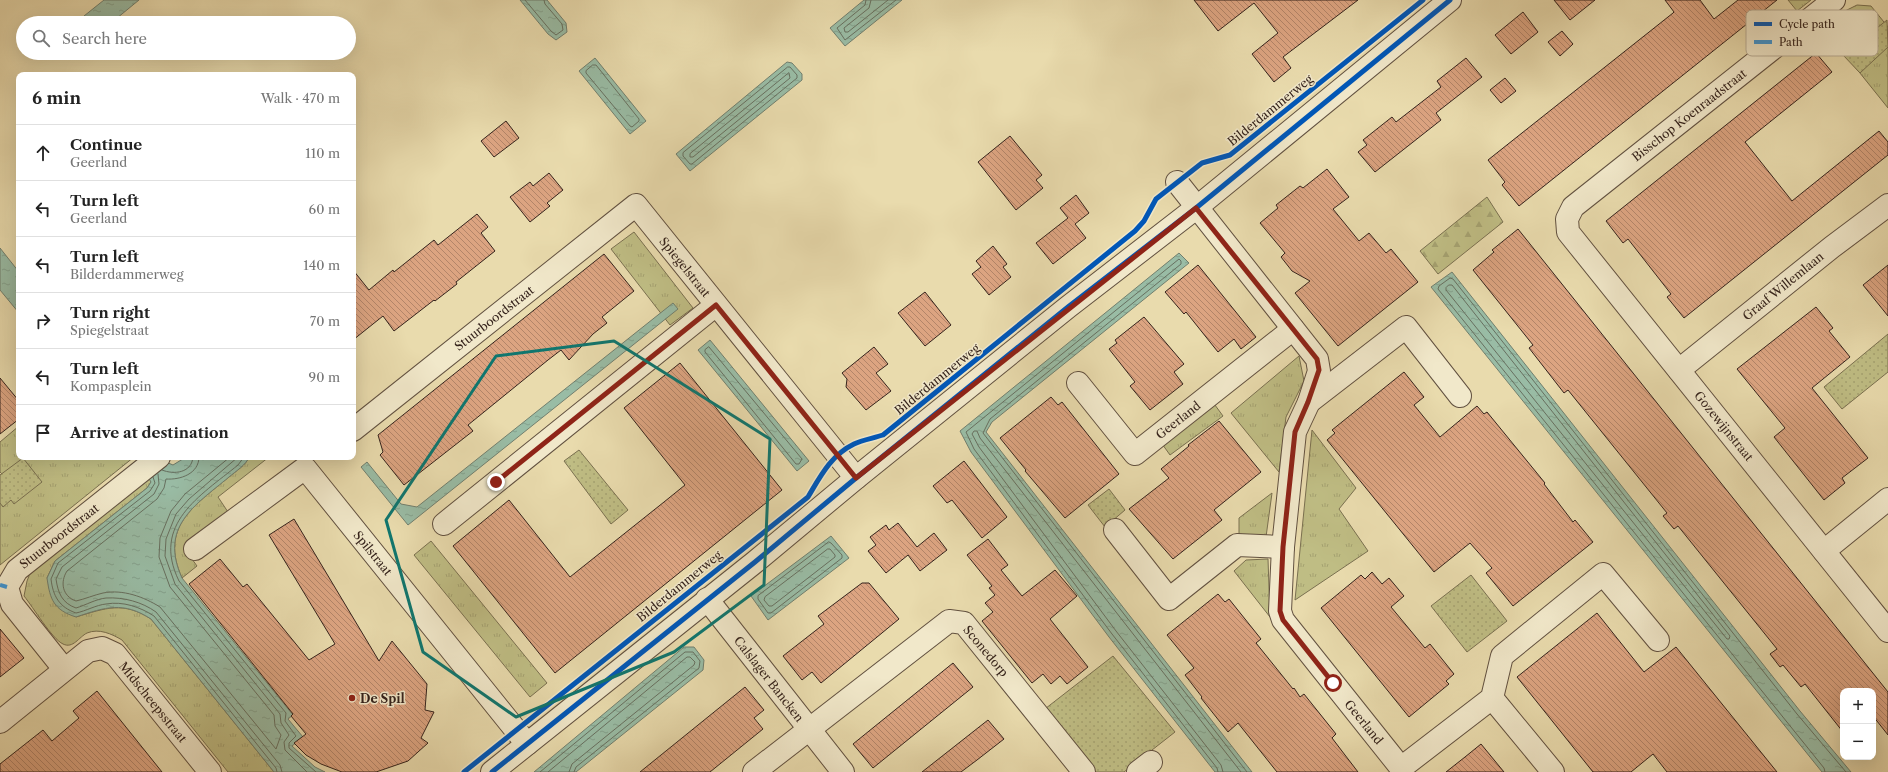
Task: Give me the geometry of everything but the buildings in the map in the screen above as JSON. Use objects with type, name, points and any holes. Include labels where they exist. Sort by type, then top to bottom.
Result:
[{"type":"street","points":[[492,772],[755,562],[856,478],[1196,208],[1450,0]]},
{"type":"street","name":"Bisschop Koenraadstraat","points":[[1821,10],[1834,0]]},
{"type":"street","name":"Bisschop Koenraadstraat","points":[[1567,219],[1573,207],[1763,56]]},
{"type":"street","name":"Geerland","points":[[1177,182],[1196,208],[1317,359],[1319,370],[1308,402],[1295,432],[1283,547],[1280,611],[1283,620],[1401,770],[1492,698]]},
{"type":"street","name":"Spiegelstraat","points":[[636,205],[856,478]]},
{"type":"street","name":"Stuurboordstraat","points":[[356,428],[636,205]]},
{"type":"street","name":"Graaf Willemlaan","points":[[1679,370],[1832,247],[1888,205]]},
{"type":"street","name":"Gozewijnstraat","points":[[1567,219],[1568,232],[1888,631]]},
{"type":"street","points":[[444,524],[716,305]]},
{"type":"street","name":"Geerland","points":[[1308,402],[1406,327],[1460,396]]},
{"type":"street","name":"Geerland","points":[[1078,383],[1135,454],[1293,329]]},
{"type":"street","name":"Stuurboordstraat","points":[[64,669],[12,604],[4,586],[17,570],[156,460]]},
{"type":"street","name":"Spilstraat","points":[[195,550],[306,461],[527,744]]},
{"type":"street","points":[[1824,550],[1888,499]]},
{"type":"street","points":[[1116,530],[1169,599],[1237,545],[1283,547]]},
{"type":"street","points":[[1553,772],[1492,698],[1502,656],[1603,574],[1658,640]]},
{"type":"street","name":"Calslager Bancken","points":[[707,599],[843,772]]},
{"type":"street","name":"Sconedorp","points":[[754,772],[949,621],[964,623],[1084,772]]},
{"type":"street","name":"Midscheepsstraat","points":[[64,669],[88,651],[102,648],[115,654],[210,772]]},
{"type":"street","points":[[0,722],[64,669]]},
{"type":"highlighted area","points":[[614,341],[770,439],[764,585],[674,652],[516,717],[423,652],[386,520],[496,356]]},
{"type":"green space","points":[[1788,0],[1811,0],[1798,10],[1796,10]]},
{"type":"green space","points":[[1857,5],[1871,6],[1874,10],[1847,10]]},
{"type":"green space","points":[[1878,15],[1888,27],[1888,108],[1846,56],[1878,56]]},
{"type":"green space","points":[[1887,20],[1888,47],[1860,73],[1844,56],[1878,56],[1878,27]]},
{"type":"green space","points":[[1487,197],[1503,222],[1438,274],[1420,251]]},
{"type":"green space","points":[[634,232],[693,308],[670,325],[611,249]]},
{"type":"green space","points":[[1888,334],[1888,372],[1842,409],[1824,387]]},
{"type":"green space","points":[[1299,356],[1304,381],[1286,417],[1279,472],[1231,413]]},
{"type":"green space","points":[[1212,401],[1223,416],[1170,455],[1160,441]]},
{"type":"green space","points":[[16,429],[16,460],[130,460],[0,565],[0,475],[2,474],[0,472],[0,442]]},
{"type":"green space","points":[[1312,430],[1356,488],[1339,509],[1368,551],[1295,600]]},
{"type":"green space","points":[[579,450],[628,510],[611,524],[564,461]]},
{"type":"green space","points":[[20,460],[25,460],[42,482],[14,504],[11,500],[3,507],[0,503],[0,475]]},
{"type":"green space","points":[[248,460],[265,460],[218,497],[228,512],[184,548],[197,566],[182,578],[176,560],[175,545],[178,531],[184,519],[193,508]]},
{"type":"green space","points":[[149,477],[151,482],[147,488],[55,561],[47,578],[76,617],[106,609],[123,608],[141,613],[151,619],[274,772],[228,772],[122,640],[110,634],[96,631],[87,633],[73,644],[63,644],[48,630],[24,596],[29,576],[27,571]]},
{"type":"green space","points":[[1109,489],[1125,510],[1105,527],[1088,505]]},
{"type":"green space","points":[[1272,493],[1266,537],[1239,535],[1239,518]]},
{"type":"green space","points":[[431,541],[547,683],[530,697],[414,555]]},
{"type":"green space","points":[[1268,559],[1270,617],[1234,571],[1246,560]]},
{"type":"green space","points":[[1471,575],[1507,621],[1467,652],[1431,606]]},
{"type":"green space","points":[[1113,656],[1175,732],[1124,772],[1091,772],[1041,712]]},
{"type":"water","points":[[104,0],[139,0],[120,16],[84,16]]},
{"type":"water","points":[[520,0],[547,0],[566,23],[567,32],[556,40],[548,34]]},
{"type":"water","points":[[864,0],[902,0],[845,46],[830,28]]},
{"type":"water","points":[[595,58],[646,121],[630,134],[579,71]]},
{"type":"water","points":[[787,62],[792,63],[802,74],[802,80],[690,171],[676,154]]},
{"type":"water","points":[[0,248],[16,268],[16,309],[0,290]]},
{"type":"water","points":[[1179,253],[1189,263],[992,422],[986,432],[1252,772],[1215,772],[1109,637],[971,452],[960,431]]},
{"type":"water","points":[[1452,272],[1800,711],[1851,772],[1822,772],[1431,287]]},
{"type":"water","points":[[673,303],[678,309],[408,525],[361,467],[367,462],[401,504],[417,507]]},
{"type":"water","points":[[710,340],[809,461],[797,471],[698,350]]},
{"type":"water","points":[[138,460],[165,460],[173,465],[181,460],[248,460],[193,508],[184,519],[178,531],[175,545],[176,560],[182,578],[293,715],[288,719],[303,737],[292,746],[315,767],[325,772],[274,772],[151,619],[141,613],[123,608],[106,608],[76,617],[63,611],[54,603],[47,578],[55,561],[147,488],[151,482]]},
{"type":"water","points":[[831,536],[849,558],[768,620],[751,596]]},
{"type":"water","points":[[684,647],[694,647],[704,660],[703,670],[576,772],[534,772]]},
{"type":"marked path","points":[[0,585],[7,587]]},
{"type":"cycle path","name":"Bilderdammerweg","points":[[464,772],[808,497],[827,467],[839,454],[857,443],[883,435],[1135,231],[1144,221],[1156,199],[1202,163],[1230,155],[1423,0]]},
{"type":"cycle path","points":[[492,772],[755,562],[856,478],[1068,307],[1196,208],[1450,0]]},
{"type":"place","name":"De Spil","points":[[352,698]]},
{"type":"route","points":[[496,482],[716,305],[856,478],[1068,307],[1196,208],[1317,359],[1319,370],[1308,402],[1295,432],[1283,547],[1280,611],[1283,620],[1333,683]]}]
